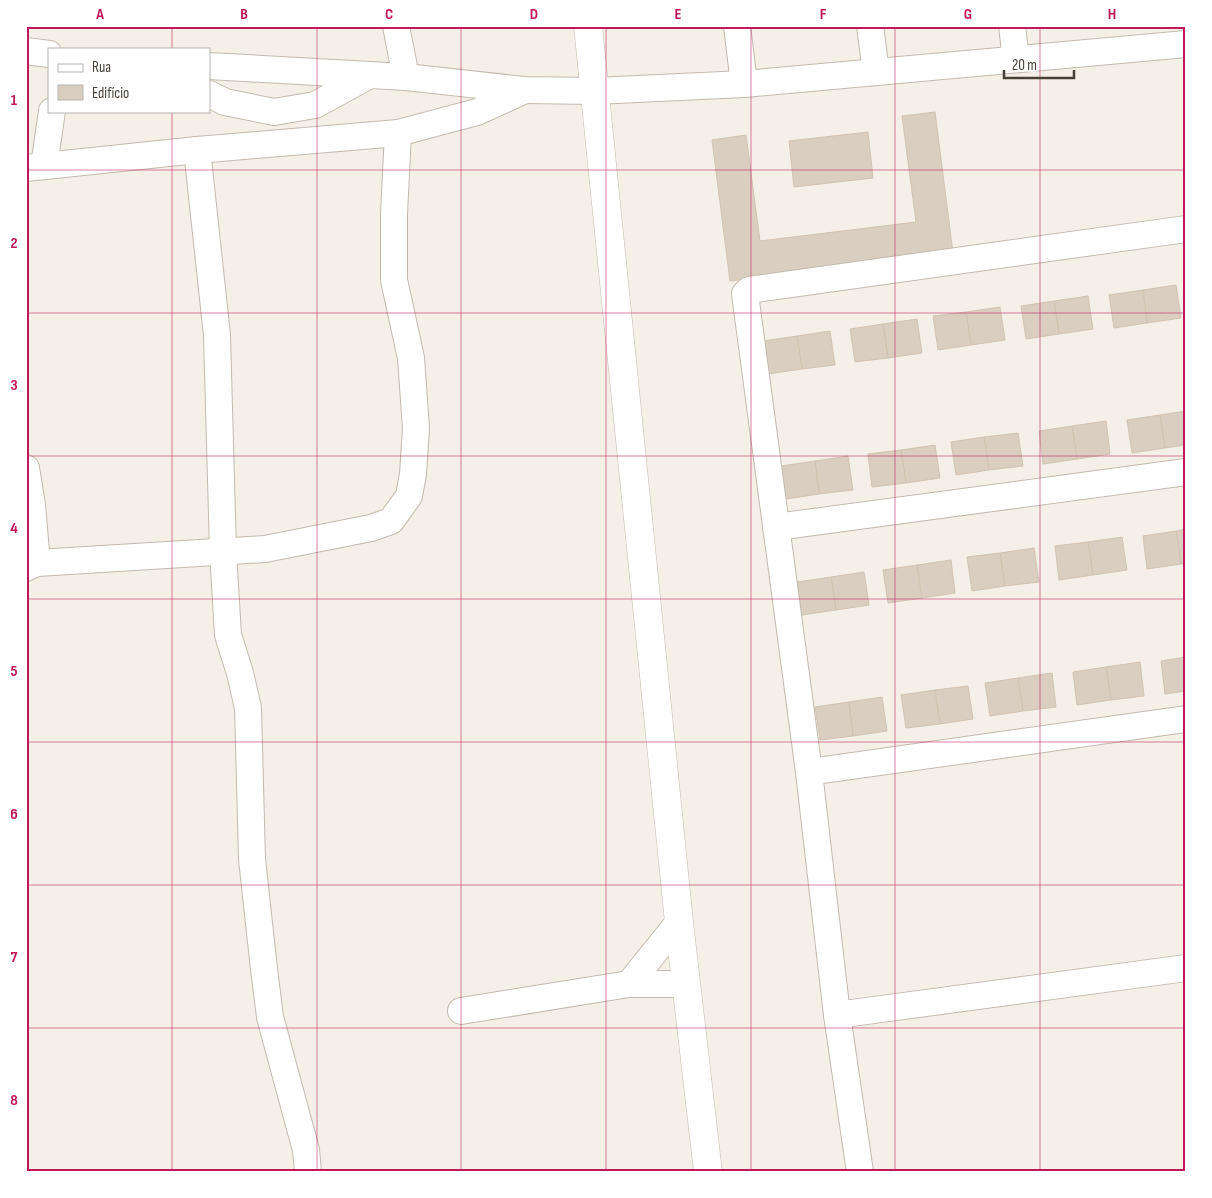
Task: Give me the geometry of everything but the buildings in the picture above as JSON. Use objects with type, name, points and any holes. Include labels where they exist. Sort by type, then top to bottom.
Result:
[{"type":"street","points":[[396,26],[406,77]]},
{"type":"street","points":[[588,26],[685,984],[708,1172]]},
{"type":"street","points":[[737,26],[744,84]]},
{"type":"street","points":[[870,26],[876,72]]},
{"type":"street","points":[[1012,26],[1016,59]]},
{"type":"street","points":[[210,66],[406,77],[524,90],[595,91],[744,84],[1016,59],[1158,36],[1186,44]]},
{"type":"street","points":[[26,51],[48,54]]},
{"type":"street","points":[[210,94],[225,102],[274,112],[315,105],[368,76]]},
{"type":"street","points":[[52,112],[35,167],[398,132],[477,112],[524,90]]},
{"type":"street","points":[[295,108],[307,141]]},
{"type":"street","points":[[26,468],[32,505],[32,565],[265,549],[371,528],[391,521],[409,496],[413,474],[416,428],[411,358],[394,280],[394,214],[398,132]]},
{"type":"street","points":[[197,150],[218,335],[223,552],[228,634],[248,708],[252,859],[270,1017],[306,1150],[308,1172]]},
{"type":"street","points":[[860,1172],[837,1015],[809,772],[746,291],[1186,229]]},
{"type":"street","points":[[776,527],[1186,472]]},
{"type":"street","points":[[809,772],[1186,719]]},
{"type":"street","points":[[629,984],[679,922]]},
{"type":"street","points":[[837,1015],[1186,968]]},
{"type":"street","points":[[461,1011],[629,984],[685,984]]}]
